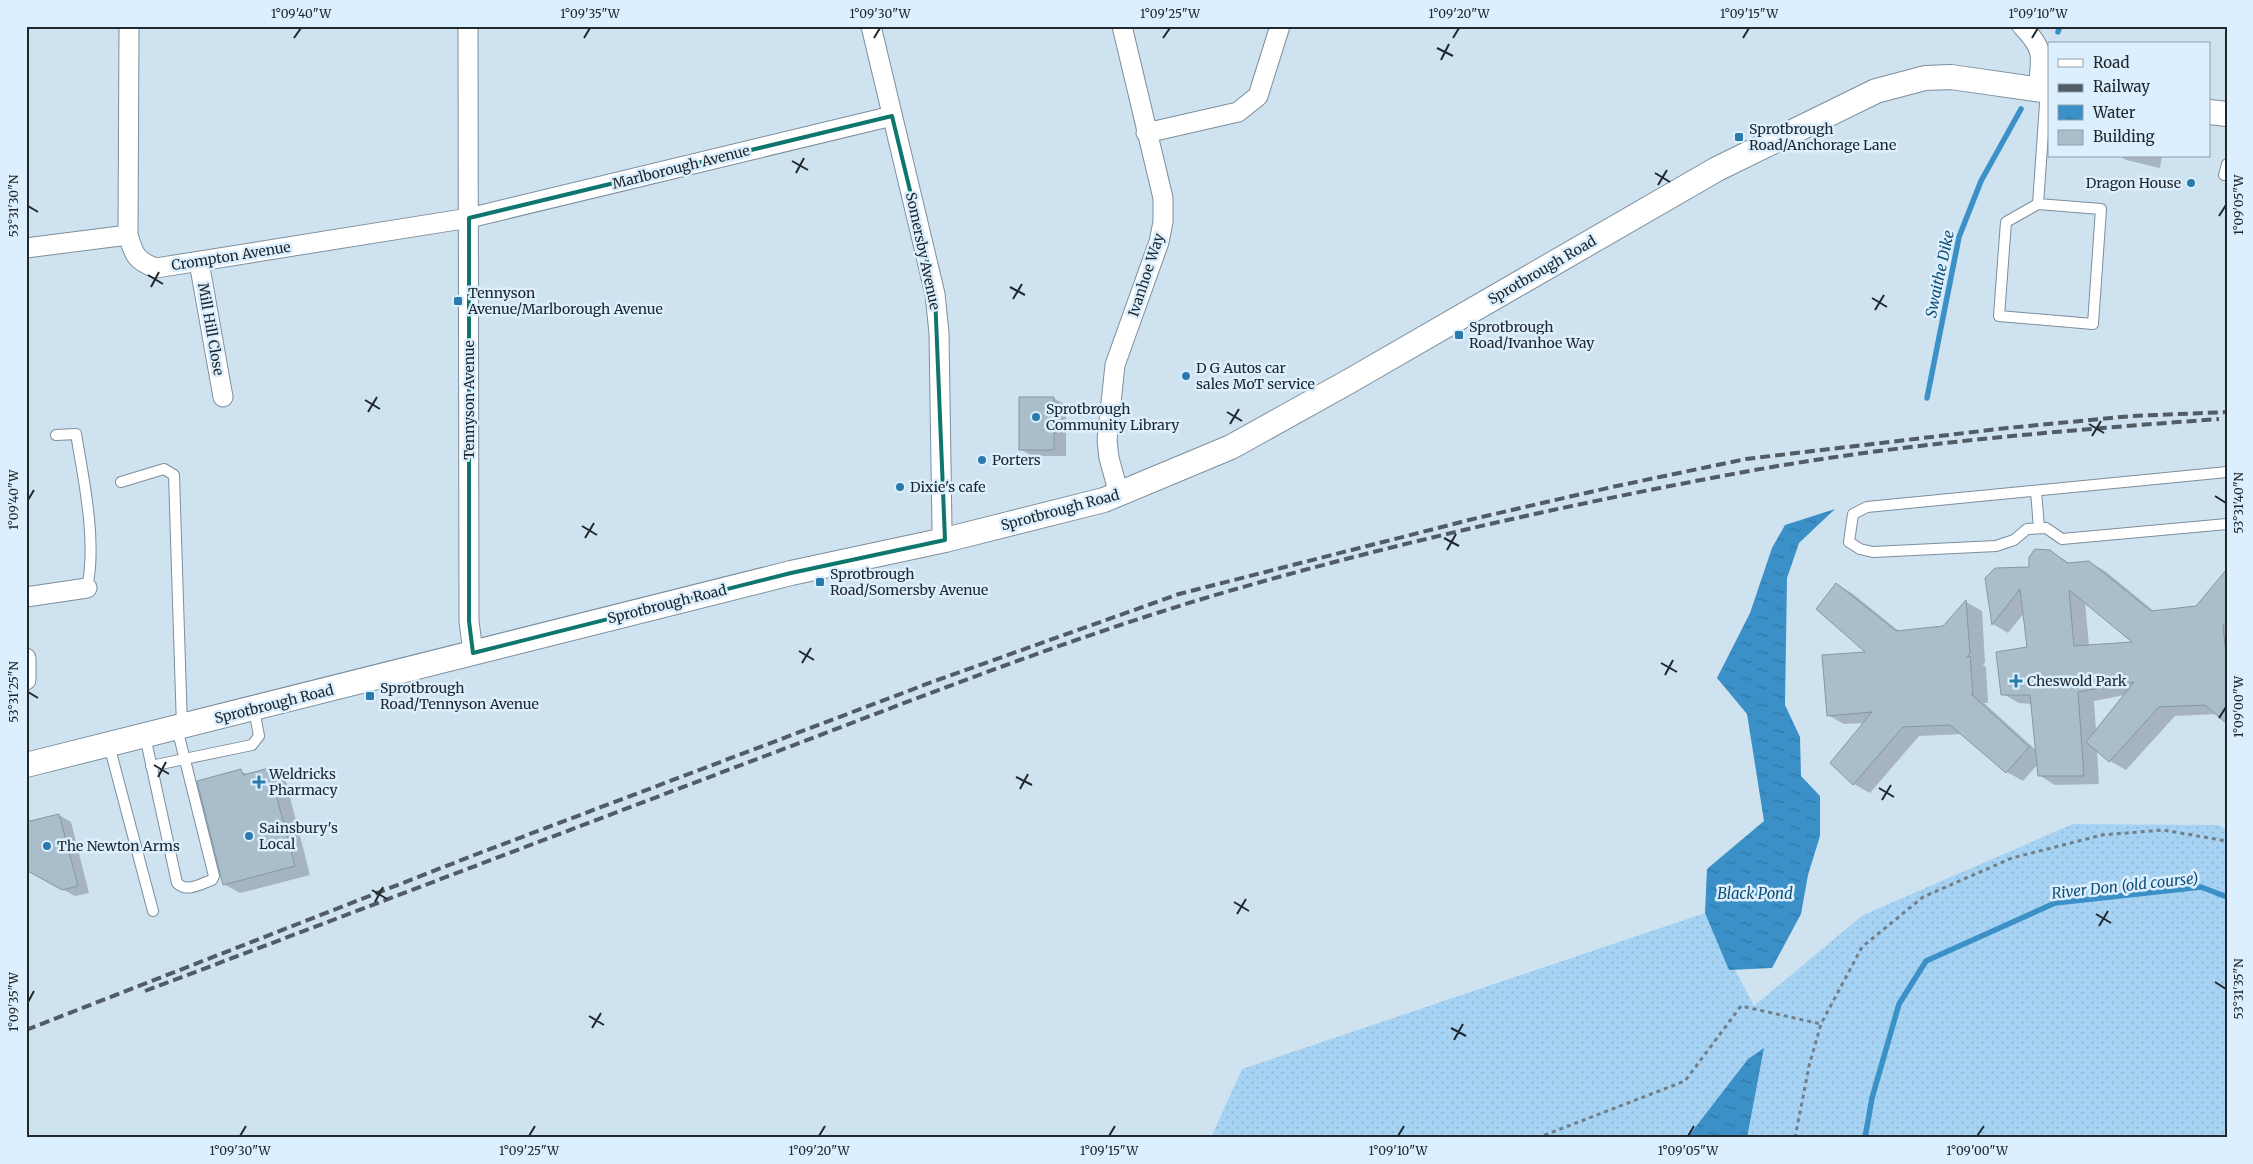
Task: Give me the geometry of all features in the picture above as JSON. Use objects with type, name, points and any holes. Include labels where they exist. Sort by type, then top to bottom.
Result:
[{"type":"street","name":"Crompton Avenue","points":[[129,26],[128,235],[134,254],[143,263],[156,268],[469,218]]},
{"type":"street","name":"Tennyson Avenue","points":[[468,26],[469,620],[473,653]]},
{"type":"street","name":"Somersby Avenue","points":[[871,26],[935,294],[939,333],[942,529],[945,540]]},
{"type":"street","name":"Ivanhoe Way","points":[[1119,494],[1109,458],[1107,440],[1115,365],[1158,242],[1163,222],[1163,198],[1122,26]]},
{"type":"street","points":[[1146,133],[1238,112],[1248,106],[1258,96],[1280,26]]},
{"type":"street","points":[[2022,26],[2035,40],[2040,49],[2044,90]]},
{"type":"street","name":"Sprotbrough Road","points":[[26,765],[791,573],[945,540],[1104,500],[1231,447],[1348,382],[1717,168],[1876,91],[1925,78],[1950,77],[2044,90]]},
{"type":"street","points":[[2210,112],[2227,114]]},
{"type":"street","name":"Marlborough Avenue","points":[[469,218],[892,116]]},
{"type":"street","points":[[26,248],[128,235]]},
{"type":"street","name":"Mill Hill Close","points":[[199,262],[223,397]]},
{"type":"street","points":[[26,597],[87,588]]},
{"type":"street","points":[[26,658],[26,680]]},
{"type":"lane","points":[[2038,204],[2044,90]]},
{"type":"lane","points":[[2224,175],[2227,164]]},
{"type":"lane","points":[[2038,204],[2101,209],[2092,324],[2000,316],[2006,222],[2038,204]]},
{"type":"lane","points":[[56,435],[76,434],[88,504],[90,574],[87,588]]},
{"type":"lane","points":[[121,482],[164,469],[174,475],[179,728],[214,876],[212,880],[187,889],[181,888],[177,883],[145,736]]},
{"type":"lane","points":[[2227,472],[1867,507],[1853,514],[1849,542],[1860,549],[1872,552],[1996,546],[2014,540],[2027,529],[2038,528],[2046,528],[2062,539],[2227,524]]},
{"type":"lane","points":[[2036,491],[2038,528]]},
{"type":"lane","points":[[151,766],[252,745],[257,742],[259,736],[254,709]]},
{"type":"lane","points":[[109,745],[153,910]]},
{"type":"path","points":[[1795,1138],[1808,1066],[1822,1024],[1862,946],[1923,897],[2012,858],[2102,835],[2163,830],[2227,841]]},
{"type":"path","points":[[1537,1138],[1685,1081],[1741,1006],[1822,1024]]},
{"type":"highlighted area","points":[[892,116],[935,294],[945,540],[791,573],[473,653],[469,621],[469,218]]},
{"type":"shaded area","points":[[2073,824],[2218,825],[2227,829],[2227,1138],[1747,1138],[1764,1048],[1748,1059],[1687,1138],[1211,1138],[1242,1069],[1705,913],[1754,1006],[1863,915]]},
{"type":"water","name":"Black Pond","points":[[1835,509],[1799,543],[1787,578],[1785,705],[1800,737],[1801,776],[1820,796],[1820,836],[1808,875],[1801,914],[1772,968],[1729,970],[1705,913],[1707,869],[1764,821],[1747,714],[1717,678],[1750,613],[1772,548],[1785,525]]},
{"type":"water","points":[[1764,1048],[1747,1138],[1687,1138],[1748,1059]]},
{"type":"building","name":"Sprotbrough Community Library","points":[[1019,397],[1054,397],[1054,450],[1019,450]]},
{"type":"building","points":[[2035,549],[2050,550],[2067,563],[2089,561],[2151,611],[2196,606],[2227,569],[2227,621],[2223,626],[2227,664],[2227,724],[2205,705],[2159,707],[2109,762],[2086,742],[2134,682],[2078,692],[2084,776],[2038,776],[2030,695],[2001,695],[1996,652],[2027,647],[2020,589],[1992,625],[1985,578],[1995,568],[2029,567],[2029,557]],"holes":[[[2069,590],[2132,642],[2074,646]]]},
{"type":"building","points":[[1836,583],[1896,631],[1943,626],[1966,600],[1970,653],[1967,657],[1970,656],[1973,694],[1971,694],[2029,747],[2006,773],[1950,725],[1903,727],[1853,785],[1830,763],[1872,712],[1827,716],[1822,655],[1865,652],[1816,609]]},
{"type":"building","name":"Sainsbury's Local","points":[[269,768],[295,866],[223,885],[197,781],[241,769],[243,775]]},
{"type":"building","name":"The Newton Arms","points":[[59,814],[78,886],[62,890],[26,870],[26,822]]},
{"type":"waterway","name":"Swaithe Dike","points":[[2058,32],[2060,26]]},
{"type":"waterway","name":"Swaithe Dike","points":[[1927,398],[1959,237],[1981,181],[2021,109]]},
{"type":"waterway","name":"River Don (old course)","points":[[1865,1138],[1872,1098],[1899,1004],[1926,961],[2055,903],[2201,887],[2227,897]]},
{"type":"railway","points":[[26,1030],[477,854],[932,682],[1179,594],[1477,518],[1746,459],[2007,428],[2132,416],[2227,412]]},
{"type":"railway","points":[[145,991],[1058,646],[1236,589],[1421,540],[1546,512],[1733,474],[1854,454],[1975,440],[2219,419]]},
{"type":"place","name":"Sprotbrough Road/Anchorage Lane","points":[[1739,137]]},
{"type":"place","name":"Dragon House","points":[[2191,183]]},
{"type":"place","name":"Tennyson Avenue/Marlborough Avenue","points":[[458,301]]},
{"type":"place","name":"Sprotbrough Road/Ivanhoe Way","points":[[1459,335]]},
{"type":"place","name":"D G Autos car sales MoT service","points":[[1186,376]]},
{"type":"place","name":"Sprotbrough Community Library","points":[[1036,417]]},
{"type":"place","name":"Porters","points":[[982,460]]},
{"type":"place","name":"Dixie's cafe","points":[[900,487]]},
{"type":"place","name":"Sprotbrough Road/Somersby Avenue","points":[[820,582]]},
{"type":"place","name":"Cheswold Park","points":[[2016,681]]},
{"type":"place","name":"Sprotbrough Road/Tennyson Avenue","points":[[370,696]]},
{"type":"place","name":"Weldricks Pharmacy","points":[[259,782]]},
{"type":"place","name":"Sainsbury's Local","points":[[249,836]]},
{"type":"place","name":"The Newton Arms","points":[[47,846]]}]
